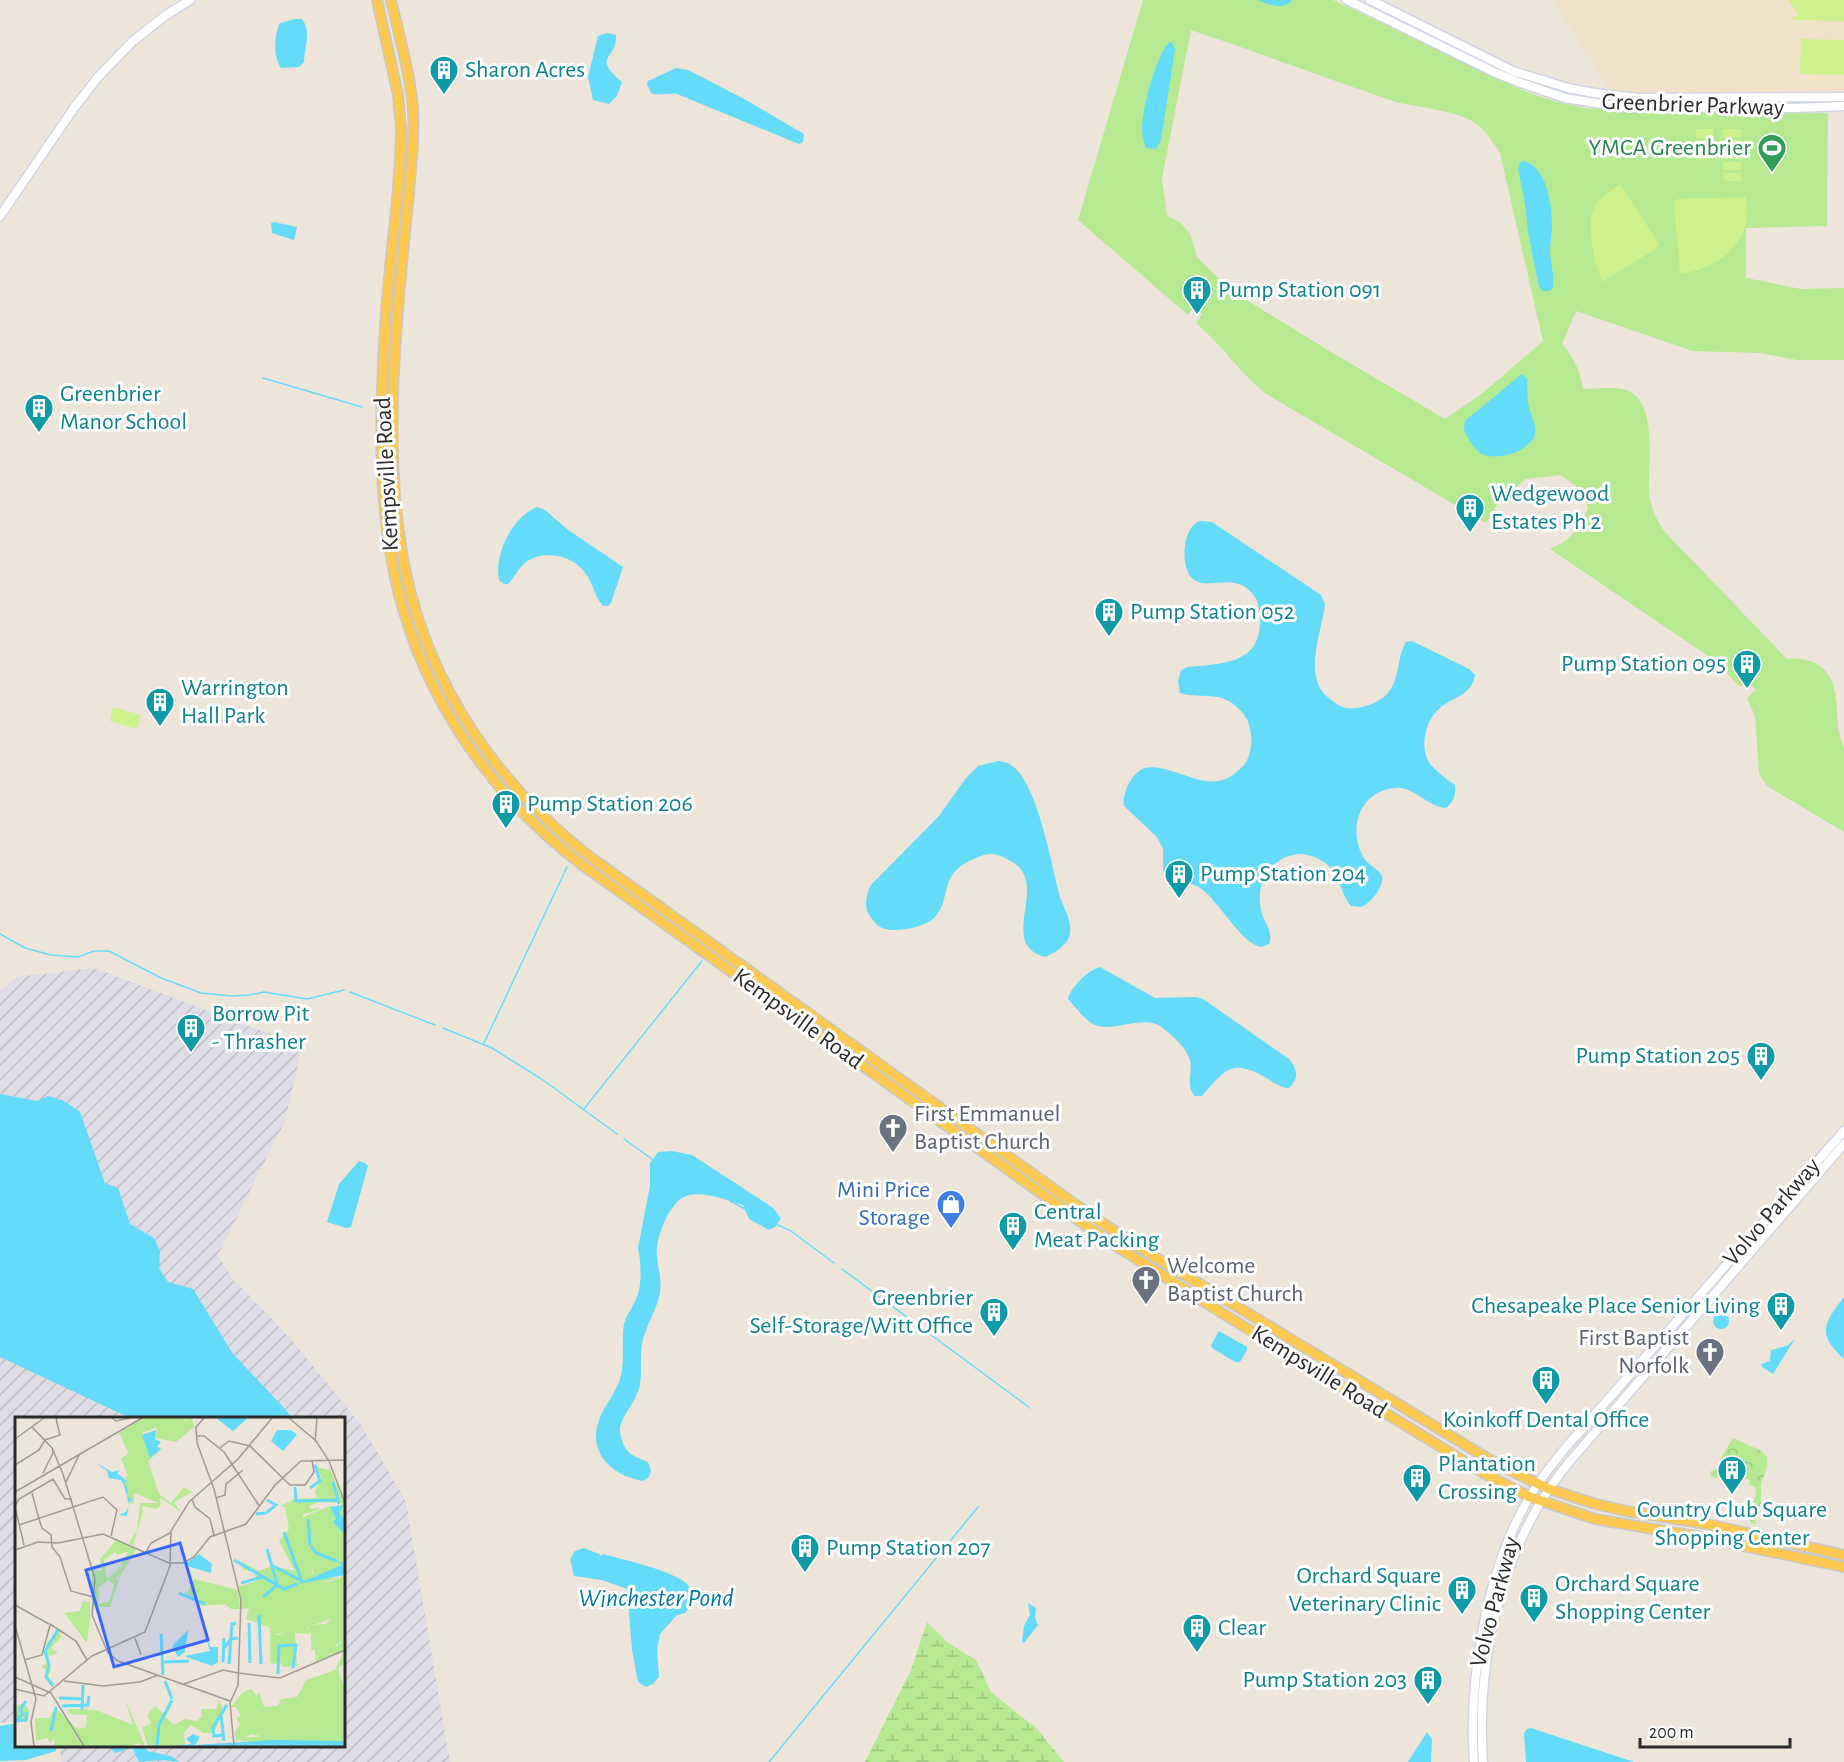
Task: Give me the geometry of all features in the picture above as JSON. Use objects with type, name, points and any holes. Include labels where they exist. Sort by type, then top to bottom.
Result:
[{"type":"main road","points":[[0,216],[98,77],[134,41],[166,15],[190,0]]},
{"type":"main road","name":"Kempsville Road","points":[[376,0],[398,95],[401,128],[383,369],[383,479],[387,535],[398,590],[417,651],[450,717],[486,771],[529,819],[577,861],[1083,1224],[1215,1309],[1485,1474],[1530,1497],[1604,1520],[1710,1538],[1844,1567]]},
{"type":"main road","name":"Kempsville Road","points":[[391,0],[408,73],[413,120],[413,147],[395,354],[394,474],[399,538],[415,610],[434,661],[464,718],[500,770],[537,811],[593,859],[1093,1217],[1155,1257],[1504,1468],[1549,1489],[1581,1500],[1626,1511],[1707,1524],[1844,1555]]},
{"type":"main road","name":"Greenbrier Parkway","points":[[1347,0],[1496,73],[1565,98],[1639,108],[1844,106]]},
{"type":"main road","name":"Greenbrier Parkway","points":[[1370,0],[1513,71],[1568,88],[1639,98],[1844,97]]},
{"type":"main road","name":"Volvo Parkway","points":[[1474,1762],[1473,1705],[1483,1633],[1506,1545],[1530,1497],[1567,1446],[1844,1131]]},
{"type":"main road","name":"Volvo Parkway","points":[[1483,1762],[1482,1707],[1492,1632],[1509,1568],[1541,1501],[1571,1460],[1844,1144]]},
{"type":"shaded area","points":[[1552,0],[1844,0],[1844,95],[1756,92],[1658,96],[1612,93]]},
{"type":"shaded area","points":[[94,968],[302,1046],[285,1121],[218,1255],[232,1278],[291,1339],[362,1426],[406,1502],[450,1762],[62,1762],[59,1747],[345,1747],[345,1417],[15,1417],[15,1721],[0,1723],[0,991],[17,977]]},
{"type":"green space","points":[[1143,0],[1333,0],[1524,91],[1553,101],[1585,108],[1637,112],[1828,113],[1827,226],[1746,228],[1746,278],[1801,289],[1844,288],[1844,360],[1797,360],[1760,353],[1693,351],[1576,311],[1562,344],[1576,365],[1583,389],[1624,389],[1638,398],[1644,408],[1650,449],[1650,499],[1663,530],[1787,659],[1815,663],[1824,669],[1830,678],[1836,700],[1838,730],[1844,749],[1844,832],[1767,786],[1759,773],[1755,716],[1747,698],[1756,690],[1749,681],[1740,687],[1714,660],[1550,549],[1564,542],[1582,521],[1588,507],[1579,488],[1561,475],[1526,479],[1498,503],[1486,523],[1266,394],[1196,323],[1202,314],[1193,307],[1188,315],[1078,220]],"holes":[[[1191,30],[1390,100],[1445,111],[1478,125],[1500,153],[1543,341],[1484,392],[1445,419],[1243,298],[1216,276],[1197,257],[1190,234],[1180,222],[1167,216],[1162,178]]]},
{"type":"green space","points":[[1789,0],[1844,0],[1844,21],[1793,20],[1793,16],[1798,15]]},
{"type":"green space","points":[[1801,39],[1844,40],[1844,75],[1800,74]]},
{"type":"green space","points":[[1696,129],[1714,129],[1714,138],[1696,138]]},
{"type":"green space","points":[[1723,129],[1741,129],[1741,137],[1723,138]]},
{"type":"green space","points":[[1714,140],[1714,149],[1696,149],[1696,141]]},
{"type":"green space","points":[[1723,140],[1741,140],[1741,148],[1723,149]]},
{"type":"green space","points":[[1696,151],[1714,151],[1714,159],[1696,160]]},
{"type":"green space","points":[[1723,151],[1741,151],[1741,159],[1723,159]]},
{"type":"green space","points":[[1723,162],[1741,162],[1741,170],[1723,170]]},
{"type":"green space","points":[[1723,173],[1741,173],[1741,181],[1724,181]]},
{"type":"green space","points":[[1620,184],[1659,244],[1657,248],[1602,282],[1592,246],[1591,217],[1598,202]]},
{"type":"green space","points":[[1746,197],[1747,216],[1744,228],[1732,249],[1714,263],[1680,274],[1674,203],[1677,199]]},
{"type":"green space","points":[[113,707],[141,715],[137,729],[110,721]]},
{"type":"green space","points":[[1733,1438],[1762,1451],[1767,1458],[1767,1467],[1761,1484],[1761,1504],[1755,1525],[1750,1522],[1756,1491],[1755,1487],[1749,1485],[1750,1480],[1720,1472],[1719,1477],[1710,1476],[1711,1471],[1722,1466],[1721,1458]]},
{"type":"green space","points":[[927,1622],[948,1643],[976,1660],[991,1692],[1037,1729],[1064,1762],[865,1762],[911,1670]]},
{"type":"water","points":[[1257,0],[1292,0],[1280,6]]},
{"type":"water","points":[[302,19],[307,29],[304,62],[299,67],[281,68],[276,52],[278,28],[280,23]]},
{"type":"water","points":[[607,33],[616,35],[607,62],[608,67],[622,82],[617,96],[609,104],[593,100],[588,77],[598,36]]},
{"type":"water","points":[[1170,42],[1175,49],[1161,140],[1156,149],[1146,148],[1142,129],[1147,96],[1160,58]]},
{"type":"water","points":[[676,68],[688,70],[746,100],[804,134],[803,142],[799,144],[677,94],[651,93],[648,81]]},
{"type":"water","points":[[1523,161],[1531,164],[1543,178],[1551,208],[1550,255],[1553,288],[1549,291],[1543,291],[1539,287],[1528,232],[1518,169]]},
{"type":"water","points":[[271,223],[297,227],[294,240],[272,233]]},
{"type":"water","points":[[1522,374],[1527,379],[1527,396],[1535,426],[1532,440],[1527,446],[1512,453],[1496,456],[1482,454],[1473,446],[1466,434],[1464,428],[1467,419]]},
{"type":"water","points":[[537,507],[545,510],[567,529],[623,567],[608,606],[600,603],[583,570],[560,556],[542,555],[534,558],[523,564],[508,584],[499,580],[499,559],[507,538],[520,519]]},
{"type":"water","points":[[1200,521],[1212,522],[1321,595],[1325,604],[1315,667],[1321,690],[1338,705],[1348,708],[1360,707],[1375,703],[1383,697],[1393,684],[1406,642],[1412,641],[1469,669],[1475,675],[1466,691],[1435,713],[1425,734],[1425,750],[1430,764],[1455,785],[1455,795],[1451,803],[1446,808],[1439,807],[1408,790],[1395,788],[1373,796],[1365,804],[1357,824],[1359,847],[1366,860],[1381,874],[1382,883],[1377,893],[1361,907],[1351,906],[1333,871],[1316,857],[1300,854],[1290,856],[1273,865],[1267,872],[1260,890],[1261,910],[1270,935],[1269,944],[1261,947],[1245,938],[1200,888],[1178,882],[1163,871],[1163,848],[1156,836],[1124,806],[1129,784],[1140,770],[1151,767],[1160,768],[1199,780],[1217,781],[1235,774],[1247,761],[1250,751],[1251,735],[1247,719],[1233,704],[1219,697],[1180,693],[1178,681],[1181,670],[1187,667],[1236,660],[1253,647],[1258,636],[1260,622],[1256,599],[1244,586],[1227,582],[1203,583],[1191,577],[1185,564],[1185,546],[1190,530]]},
{"type":"water","points":[[998,761],[1009,764],[1020,774],[1036,805],[1059,893],[1070,923],[1067,941],[1057,951],[1045,957],[1031,950],[1025,940],[1023,928],[1027,886],[1023,873],[1014,863],[991,854],[963,864],[955,872],[947,887],[943,904],[933,919],[915,927],[900,930],[878,926],[868,913],[866,906],[870,886],[939,816],[966,778],[978,766]]},
{"type":"water","points":[[1100,967],[1155,998],[1196,997],[1203,999],[1289,1059],[1296,1070],[1294,1081],[1289,1088],[1283,1087],[1246,1069],[1231,1069],[1224,1073],[1202,1096],[1195,1096],[1190,1088],[1191,1066],[1188,1056],[1180,1043],[1164,1029],[1147,1022],[1099,1026],[1088,1021],[1068,999],[1081,980]]},
{"type":"water","points":[[0,1094],[37,1101],[48,1096],[64,1101],[80,1112],[105,1183],[118,1188],[130,1224],[154,1238],[160,1251],[159,1268],[168,1282],[193,1289],[233,1354],[290,1417],[128,1417],[0,1357]]},
{"type":"water","points":[[672,1151],[692,1155],[772,1207],[781,1218],[775,1227],[769,1230],[749,1219],[743,1205],[701,1194],[678,1201],[666,1219],[657,1250],[660,1291],[642,1344],[639,1388],[620,1427],[621,1438],[628,1452],[648,1462],[651,1471],[649,1477],[643,1481],[622,1474],[605,1461],[600,1453],[596,1432],[601,1414],[619,1381],[623,1362],[624,1324],[639,1289],[641,1271],[638,1248],[650,1186],[650,1163],[658,1152]]},
{"type":"water","points":[[359,1161],[368,1166],[351,1227],[346,1228],[327,1222],[339,1184]]},
{"type":"water","points":[[1844,1297],[1844,1359],[1829,1342],[1826,1328],[1832,1314]]},
{"type":"water","points":[[1721,1313],[1727,1315],[1729,1321],[1727,1327],[1721,1329],[1715,1327],[1713,1321],[1715,1315]]},
{"type":"water","points":[[1219,1331],[1247,1347],[1240,1362],[1235,1362],[1212,1348],[1211,1345]]},
{"type":"water","points":[[1795,1339],[1773,1374],[1762,1367],[1761,1364],[1770,1361],[1771,1350],[1787,1346]]},
{"type":"water","name":"Winchester Pond","points":[[584,1548],[601,1556],[603,1554],[673,1575],[688,1585],[693,1603],[685,1613],[677,1615],[660,1634],[657,1650],[659,1677],[653,1684],[646,1687],[638,1682],[632,1650],[627,1589],[602,1580],[574,1576],[570,1559],[575,1551]]},
{"type":"water","points":[[1028,1603],[1036,1608],[1035,1618],[1038,1625],[1024,1643],[1022,1642],[1024,1626],[1030,1615]]},
{"type":"water","points":[[15,1723],[15,1747],[57,1747],[56,1751],[26,1760],[0,1761],[0,1726]]},
{"type":"water","points":[[1531,1728],[1634,1762],[1526,1762],[1524,1733]]},
{"type":"water","points":[[1427,1732],[1432,1739],[1431,1762],[1408,1762]]},
{"type":"water","points":[[109,1747],[146,1747],[147,1751],[171,1756],[179,1762],[163,1760],[139,1762],[132,1748],[115,1753]]},
{"type":"waterway","points":[[263,378],[362,407]]},
{"type":"waterway","points":[[484,1043],[567,867]]},
{"type":"waterway","points":[[0,934],[25,948],[51,955],[78,957],[94,951],[109,951],[161,978],[201,993],[231,996],[264,992],[307,999],[344,990]]},
{"type":"waterway","points":[[583,1110],[702,961]]},
{"type":"waterway","points":[[350,992],[435,1025]]},
{"type":"waterway","points":[[443,1028],[492,1048],[543,1080],[617,1134]]},
{"type":"waterway","points":[[624,1139],[652,1159]]},
{"type":"waterway","points":[[730,1201],[745,1209]]},
{"type":"waterway","points":[[776,1224],[791,1231],[834,1263]]},
{"type":"waterway","points":[[842,1269],[1030,1408]]},
{"type":"waterway","points":[[769,1762],[978,1507]]},
{"type":"place","name":"Sharon Acres","points":[[444,96]]},
{"type":"place","name":"YMCA Greenbrier","points":[[1772,174]]},
{"type":"place","name":"Pump Station 091","points":[[1197,316]]},
{"type":"place","name":"Greenbrier Manor School","points":[[39,434]]},
{"type":"place","name":"Wedgewood Estates Ph 2","points":[[1470,534]]},
{"type":"place","name":"Pump Station 052","points":[[1109,638]]},
{"type":"place","name":"Pump Station 095","points":[[1747,690]]},
{"type":"place","name":"Warrington Hall Park","points":[[160,728]]},
{"type":"place","name":"Pump Station 206","points":[[506,830]]},
{"type":"place","name":"Pump Station 204","points":[[1179,900]]},
{"type":"place","name":"Borrow Pit - Thrasher","points":[[191,1054]]},
{"type":"place","name":"Pump Station 205","points":[[1761,1082]]},
{"type":"place","name":"First Emmanuel Baptist Church","points":[[893,1154]]},
{"type":"place","name":"Mini Price Storage","points":[[951,1230]]},
{"type":"place","name":"Central Meat Packing","points":[[1013,1252]]},
{"type":"place","name":"Welcome Baptist Church","points":[[1146,1306]]},
{"type":"place","name":"Chesapeake Place Senior Living","points":[[1781,1332]]},
{"type":"place","name":"Greenbrier Self-Storage/Witt Office","points":[[994,1338]]},
{"type":"place","name":"First Baptist Norfolk","points":[[1710,1378]]},
{"type":"place","name":"Koinkoff Dental Office","points":[[1546,1406]]},
{"type":"place","name":"Country Club Square Shopping Center","points":[[1732,1496]]},
{"type":"place","name":"Plantation Crossing","points":[[1417,1504]]},
{"type":"place","name":"Pump Station 207","points":[[805,1574]]},
{"type":"place","name":"Orchard Square Veterinary Clinic","points":[[1462,1616]]},
{"type":"place","name":"Orchard Square Shopping Center","points":[[1534,1624]]},
{"type":"place","name":"Clear","points":[[1197,1654]]},
{"type":"place","name":"Pump Station 203","points":[[1428,1706]]}]
